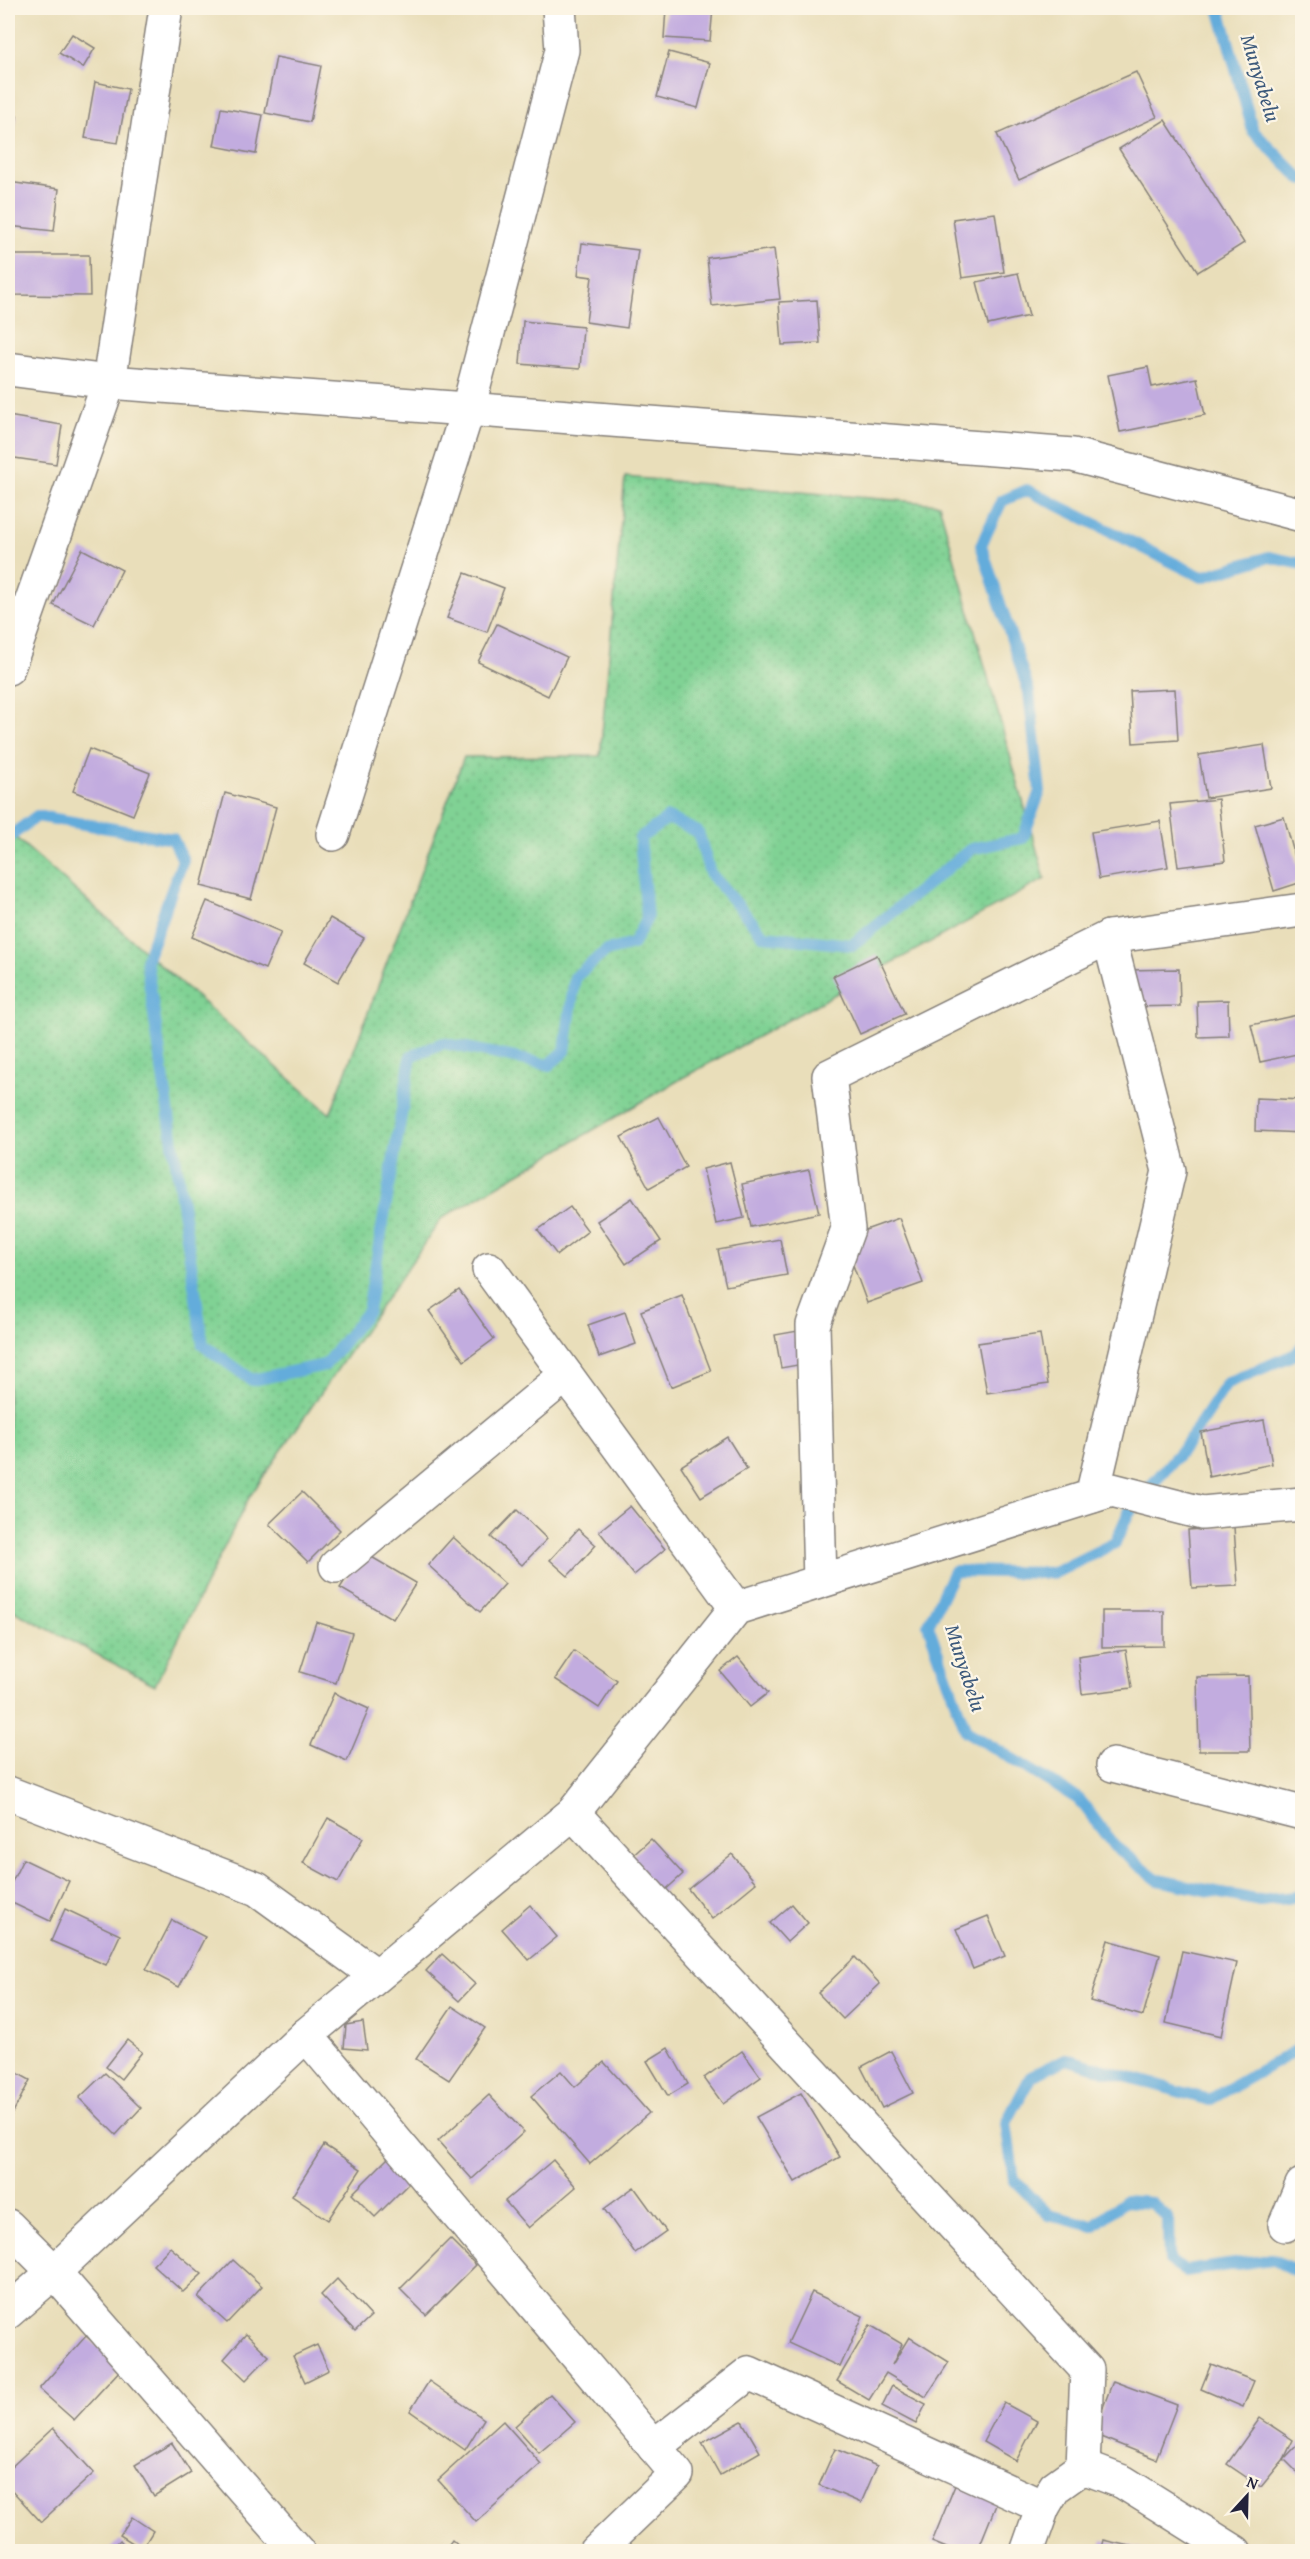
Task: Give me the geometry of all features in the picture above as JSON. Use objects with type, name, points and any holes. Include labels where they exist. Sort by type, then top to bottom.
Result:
[{"type":"street","points":[[8,668],[109,382],[166,8]]},
{"type":"street","points":[[333,834],[468,409],[562,50],[559,8]]},
{"type":"street","points":[[8,369],[109,382],[1073,455],[1302,515]]},
{"type":"street","points":[[820,1581],[813,1325],[848,1229],[829,1076],[1109,937],[1302,910]]},
{"type":"street","points":[[1102,1493],[1169,1171],[1109,937]]},
{"type":"street","points":[[489,1269],[736,1608]]},
{"type":"street","points":[[336,1566],[566,1374]]},
{"type":"street","points":[[8,2312],[54,2272],[306,2035],[573,1813],[736,1608],[1102,1493],[1164,1503],[1202,1513],[1302,1504]]},
{"type":"street","points":[[1113,1765],[1302,1813]]},
{"type":"street","points":[[8,1793],[257,1889],[376,1975]]},
{"type":"street","points":[[573,1813],[1087,2370],[1083,2467]]},
{"type":"street","points":[[306,2035],[677,2474],[596,2552]]},
{"type":"street","points":[[1285,2225],[1302,2185]]},
{"type":"street","points":[[8,2226],[54,2272],[298,2552]]},
{"type":"street","points":[[654,2447],[749,2373],[1044,2507]]},
{"type":"street","points":[[1027,2552],[1044,2507],[1055,2487],[1083,2467]]},
{"type":"street","points":[[1083,2467],[1123,2482],[1236,2552]]},
{"type":"green space","points":[[625,477],[939,504],[1045,879],[686,1076],[442,1218],[250,1496],[155,1685],[8,1608],[8,831],[330,1114],[464,757],[600,756]]},
{"type":"building","points":[[666,8],[713,8],[710,41],[664,38]]},
{"type":"building","points":[[72,34],[95,48],[83,68],[59,53]]},
{"type":"building","points":[[669,52],[710,63],[698,108],[657,97]]},
{"type":"building","points":[[276,57],[321,66],[310,122],[265,113]]},
{"type":"building","points":[[1136,72],[1157,117],[1019,180],[997,134]]},
{"type":"building","points":[[95,82],[128,89],[118,143],[85,138]]},
{"type":"building","points":[[221,108],[263,115],[256,154],[214,146]]},
{"type":"building","points":[[8,114],[17,116],[10,153],[8,153]]},
{"type":"building","points":[[1165,120],[1244,243],[1198,272],[1119,149]]},
{"type":"building","points":[[8,182],[59,189],[54,231],[8,226]]},
{"type":"building","points":[[995,213],[1004,272],[962,278],[953,219]]},
{"type":"building","points":[[582,243],[638,250],[627,328],[586,322],[592,277],[578,275]]},
{"type":"building","points":[[774,249],[780,299],[712,306],[707,258]]},
{"type":"building","points":[[14,255],[89,255],[90,296],[14,295]]},
{"type":"building","points":[[1018,273],[1029,316],[988,325],[977,282]]},
{"type":"building","points":[[817,300],[820,343],[782,345],[779,302]]},
{"type":"building","points":[[523,321],[583,327],[580,369],[520,364]]},
{"type":"building","points":[[1148,367],[1152,387],[1197,378],[1205,415],[1120,432],[1108,375]]},
{"type":"building","points":[[8,416],[62,425],[56,464],[8,457]]},
{"type":"building","points":[[82,549],[122,570],[94,625],[53,605]]},
{"type":"building","points":[[465,573],[504,588],[487,632],[447,618]]},
{"type":"building","points":[[497,624],[567,657],[548,696],[478,662]]},
{"type":"building","points":[[1175,689],[1178,740],[1133,743],[1130,691]]},
{"type":"building","points":[[1264,745],[1271,788],[1206,798],[1199,755]]},
{"type":"building","points":[[89,749],[150,773],[133,815],[73,791]]},
{"type":"building","points":[[225,793],[276,807],[251,899],[201,886]]},
{"type":"building","points":[[1218,799],[1225,861],[1178,867],[1170,804]]},
{"type":"building","points":[[1284,817],[1302,882],[1274,891],[1255,825]]},
{"type":"building","points":[[1160,821],[1168,867],[1099,879],[1091,832]]},
{"type":"building","points":[[207,901],[281,932],[265,969],[192,937]]},
{"type":"building","points":[[330,918],[364,938],[338,982],[304,963]]},
{"type":"building","points":[[877,955],[905,1014],[860,1034],[833,976]]},
{"type":"building","points":[[1179,969],[1180,1006],[1127,1007],[1126,970]]},
{"type":"building","points":[[1228,1000],[1229,1036],[1198,1037],[1197,1001]]},
{"type":"building","points":[[1302,1014],[1302,1053],[1260,1062],[1251,1025]]},
{"type":"building","points":[[1256,1098],[1302,1100],[1302,1133],[1255,1131]]},
{"type":"building","points":[[659,1117],[686,1167],[649,1188],[621,1137]]},
{"type":"building","points":[[730,1162],[744,1218],[716,1224],[703,1169]]},
{"type":"building","points":[[809,1170],[819,1213],[751,1227],[742,1184]]},
{"type":"building","points":[[632,1198],[661,1241],[626,1264],[597,1221]]},
{"type":"building","points":[[570,1207],[588,1231],[557,1255],[538,1230]]},
{"type":"building","points":[[899,1218],[923,1283],[867,1303],[843,1238]]},
{"type":"building","points":[[780,1239],[787,1275],[726,1286],[718,1250]]},
{"type":"building","points":[[459,1290],[494,1339],[464,1361],[429,1311]]},
{"type":"building","points":[[682,1295],[711,1371],[671,1387],[641,1311]]},
{"type":"building","points":[[625,1312],[636,1344],[599,1357],[588,1325]]},
{"type":"building","points":[[809,1329],[815,1362],[781,1368],[775,1335]]},
{"type":"building","points":[[1040,1334],[1048,1384],[987,1393],[978,1343]]},
{"type":"building","points":[[1264,1420],[1272,1464],[1209,1477],[1201,1432]]},
{"type":"building","points":[[727,1437],[747,1469],[701,1497],[681,1466]]},
{"type":"building","points":[[302,1492],[340,1530],[308,1562],[269,1524]]},
{"type":"building","points":[[630,1506],[665,1549],[634,1575],[599,1531]]},
{"type":"building","points":[[517,1510],[547,1539],[522,1565],[491,1537]]},
{"type":"building","points":[[1234,1527],[1238,1586],[1192,1588],[1188,1530]]},
{"type":"building","points":[[578,1529],[596,1545],[568,1576],[550,1560]]},
{"type":"building","points":[[453,1537],[505,1584],[480,1612],[428,1565]]},
{"type":"building","points":[[363,1552],[416,1583],[393,1619],[340,1588]]},
{"type":"building","points":[[1102,1611],[1164,1611],[1164,1646],[1102,1647]]},
{"type":"building","points":[[316,1622],[352,1633],[336,1683],[300,1672]]},
{"type":"building","points":[[1126,1650],[1132,1688],[1082,1694],[1078,1657]]},
{"type":"building","points":[[574,1651],[617,1681],[599,1708],[555,1679]]},
{"type":"building","points":[[738,1657],[768,1693],[750,1707],[720,1671]]},
{"type":"building","points":[[1248,1676],[1250,1751],[1199,1751],[1197,1677]]},
{"type":"building","points":[[334,1693],[369,1709],[347,1761],[311,1745]]},
{"type":"building","points":[[328,1818],[363,1838],[338,1882],[303,1863]]},
{"type":"building","points":[[651,1839],[683,1874],[660,1895],[629,1859]]},
{"type":"building","points":[[732,1854],[756,1883],[712,1919],[688,1889]]},
{"type":"building","points":[[23,1859],[69,1881],[50,1921],[8,1901],[8,1890]]},
{"type":"building","points":[[792,1904],[808,1923],[787,1942],[770,1923]]},
{"type":"building","points":[[530,1905],[557,1937],[529,1960],[502,1929]]},
{"type":"building","points":[[65,1909],[120,1935],[106,1965],[51,1941]]},
{"type":"building","points":[[988,1916],[1005,1956],[973,1969],[956,1929]]},
{"type":"building","points":[[172,1920],[205,1937],[179,1987],[146,1970]]},
{"type":"building","points":[[1108,1940],[1160,1955],[1143,2016],[1090,2001]]},
{"type":"building","points":[[1182,1951],[1237,1963],[1221,2036],[1166,2023]]},
{"type":"building","points":[[442,1954],[475,1984],[459,2001],[426,1971]]},
{"type":"building","points":[[855,1957],[880,1984],[843,2019],[818,1993]]},
{"type":"building","points":[[452,2006],[485,2028],[449,2080],[416,2059]]},
{"type":"building","points":[[363,2022],[367,2050],[344,2048],[346,2025]]},
{"type":"building","points":[[127,2040],[142,2052],[121,2079],[106,2067]]},
{"type":"building","points":[[668,2048],[688,2084],[668,2096],[647,2061]]},
{"type":"building","points":[[742,2051],[761,2077],[723,2104],[704,2078]]},
{"type":"building","points":[[891,2051],[913,2093],[882,2108],[861,2067]]},
{"type":"building","points":[[604,2062],[649,2113],[590,2164],[531,2096],[561,2071],[575,2087]]},
{"type":"building","points":[[8,2068],[30,2080],[10,2118],[8,2116]]},
{"type":"building","points":[[105,2073],[141,2108],[116,2135],[79,2098]]},
{"type":"building","points":[[801,2093],[840,2157],[795,2182],[756,2117]]},
{"type":"building","points":[[489,2095],[524,2132],[472,2179],[438,2141]]},
{"type":"building","points":[[324,2145],[361,2169],[328,2220],[292,2196]]},
{"type":"building","points":[[391,2155],[414,2178],[375,2217],[352,2194]]},
{"type":"building","points":[[553,2160],[576,2187],[528,2228],[505,2201]]},
{"type":"building","points":[[634,2187],[666,2231],[635,2253],[604,2209]]},
{"type":"building","points":[[450,2239],[476,2265],[426,2315],[400,2289]]},
{"type":"building","points":[[170,2247],[202,2274],[183,2292],[153,2265]]},
{"type":"building","points":[[233,2260],[262,2286],[227,2323],[198,2297]]},
{"type":"building","points":[[337,2279],[371,2316],[355,2331],[321,2295]]},
{"type":"building","points":[[812,2292],[863,2316],[840,2367],[788,2343]]},
{"type":"building","points":[[870,2325],[902,2344],[892,2365],[909,2337],[949,2362],[926,2397],[886,2373],[869,2400],[837,2381]]},
{"type":"building","points":[[246,2334],[269,2356],[246,2380],[224,2359]]},
{"type":"building","points":[[86,2336],[122,2368],[74,2420],[39,2389]]},
{"type":"building","points":[[317,2345],[329,2370],[305,2382],[293,2356]]},
{"type":"building","points":[[1211,2364],[1254,2381],[1243,2407],[1201,2389]]},
{"type":"building","points":[[429,2381],[484,2419],[465,2450],[410,2411]]},
{"type":"building","points":[[1113,2381],[1177,2405],[1156,2459],[1093,2434]]},
{"type":"building","points":[[892,2386],[926,2404],[916,2424],[882,2406]]},
{"type":"building","points":[[550,2394],[575,2422],[539,2453],[515,2426]]},
{"type":"building","points":[[1004,2403],[1037,2421],[1016,2461],[983,2442]]},
{"type":"building","points":[[1260,2418],[1293,2440],[1284,2459],[1261,2487],[1227,2464]]},
{"type":"building","points":[[503,2421],[541,2464],[476,2522],[438,2480]]},
{"type":"building","points":[[742,2421],[760,2452],[720,2475],[702,2443]]},
{"type":"building","points":[[53,2428],[94,2473],[41,2522],[8,2486],[8,2470]]},
{"type":"building","points":[[1302,2440],[1302,2477],[1284,2459]]},
{"type":"building","points":[[172,2443],[191,2473],[154,2496],[135,2465]]},
{"type":"building","points":[[835,2449],[877,2466],[861,2503],[819,2485]]},
{"type":"building","points":[[956,2483],[998,2500],[977,2552],[956,2552],[932,2542]]},
{"type":"building","points":[[132,2517],[153,2531],[142,2549],[120,2535]]},
{"type":"building","points":[[120,2540],[130,2552],[108,2552]]},
{"type":"building","points":[[452,2540],[465,2552],[443,2552]]},
{"type":"building","points":[[1103,2540],[1147,2550],[1147,2552],[1100,2552]]},
{"type":"waterway","name":"Munyabelu","points":[[1219,8],[1253,131],[1302,180]]},
{"type":"waterway","points":[[8,838],[37,816],[173,839],[183,860],[146,960],[203,1345],[252,1380],[325,1365],[368,1311],[411,1056],[443,1043],[549,1065],[565,1051],[575,977],[606,951],[633,944],[647,918],[640,838],[668,818],[698,832],[710,873],[764,936],[852,945],[971,849],[1023,838],[1040,791],[1029,692],[981,545],[1002,501],[1027,490],[1202,577],[1269,557],[1302,564]]},
{"type":"waterway","name":"Munyabelu","points":[[1302,1346],[1296,1354],[1227,1383],[1186,1445],[1129,1512],[1115,1543],[1054,1573],[954,1571],[928,1625],[966,1731],[1080,1800],[1114,1846],[1158,1880],[1260,1901],[1302,1896]]},
{"type":"waterway","name":"Munyabelu","points":[[1302,2042],[1297,2050],[1209,2100],[1066,2059],[1031,2076],[1006,2123],[1014,2180],[1049,2215],[1093,2226],[1125,2201],[1152,2203],[1168,2218],[1169,2261],[1185,2271],[1272,2259],[1302,2274]]}]
